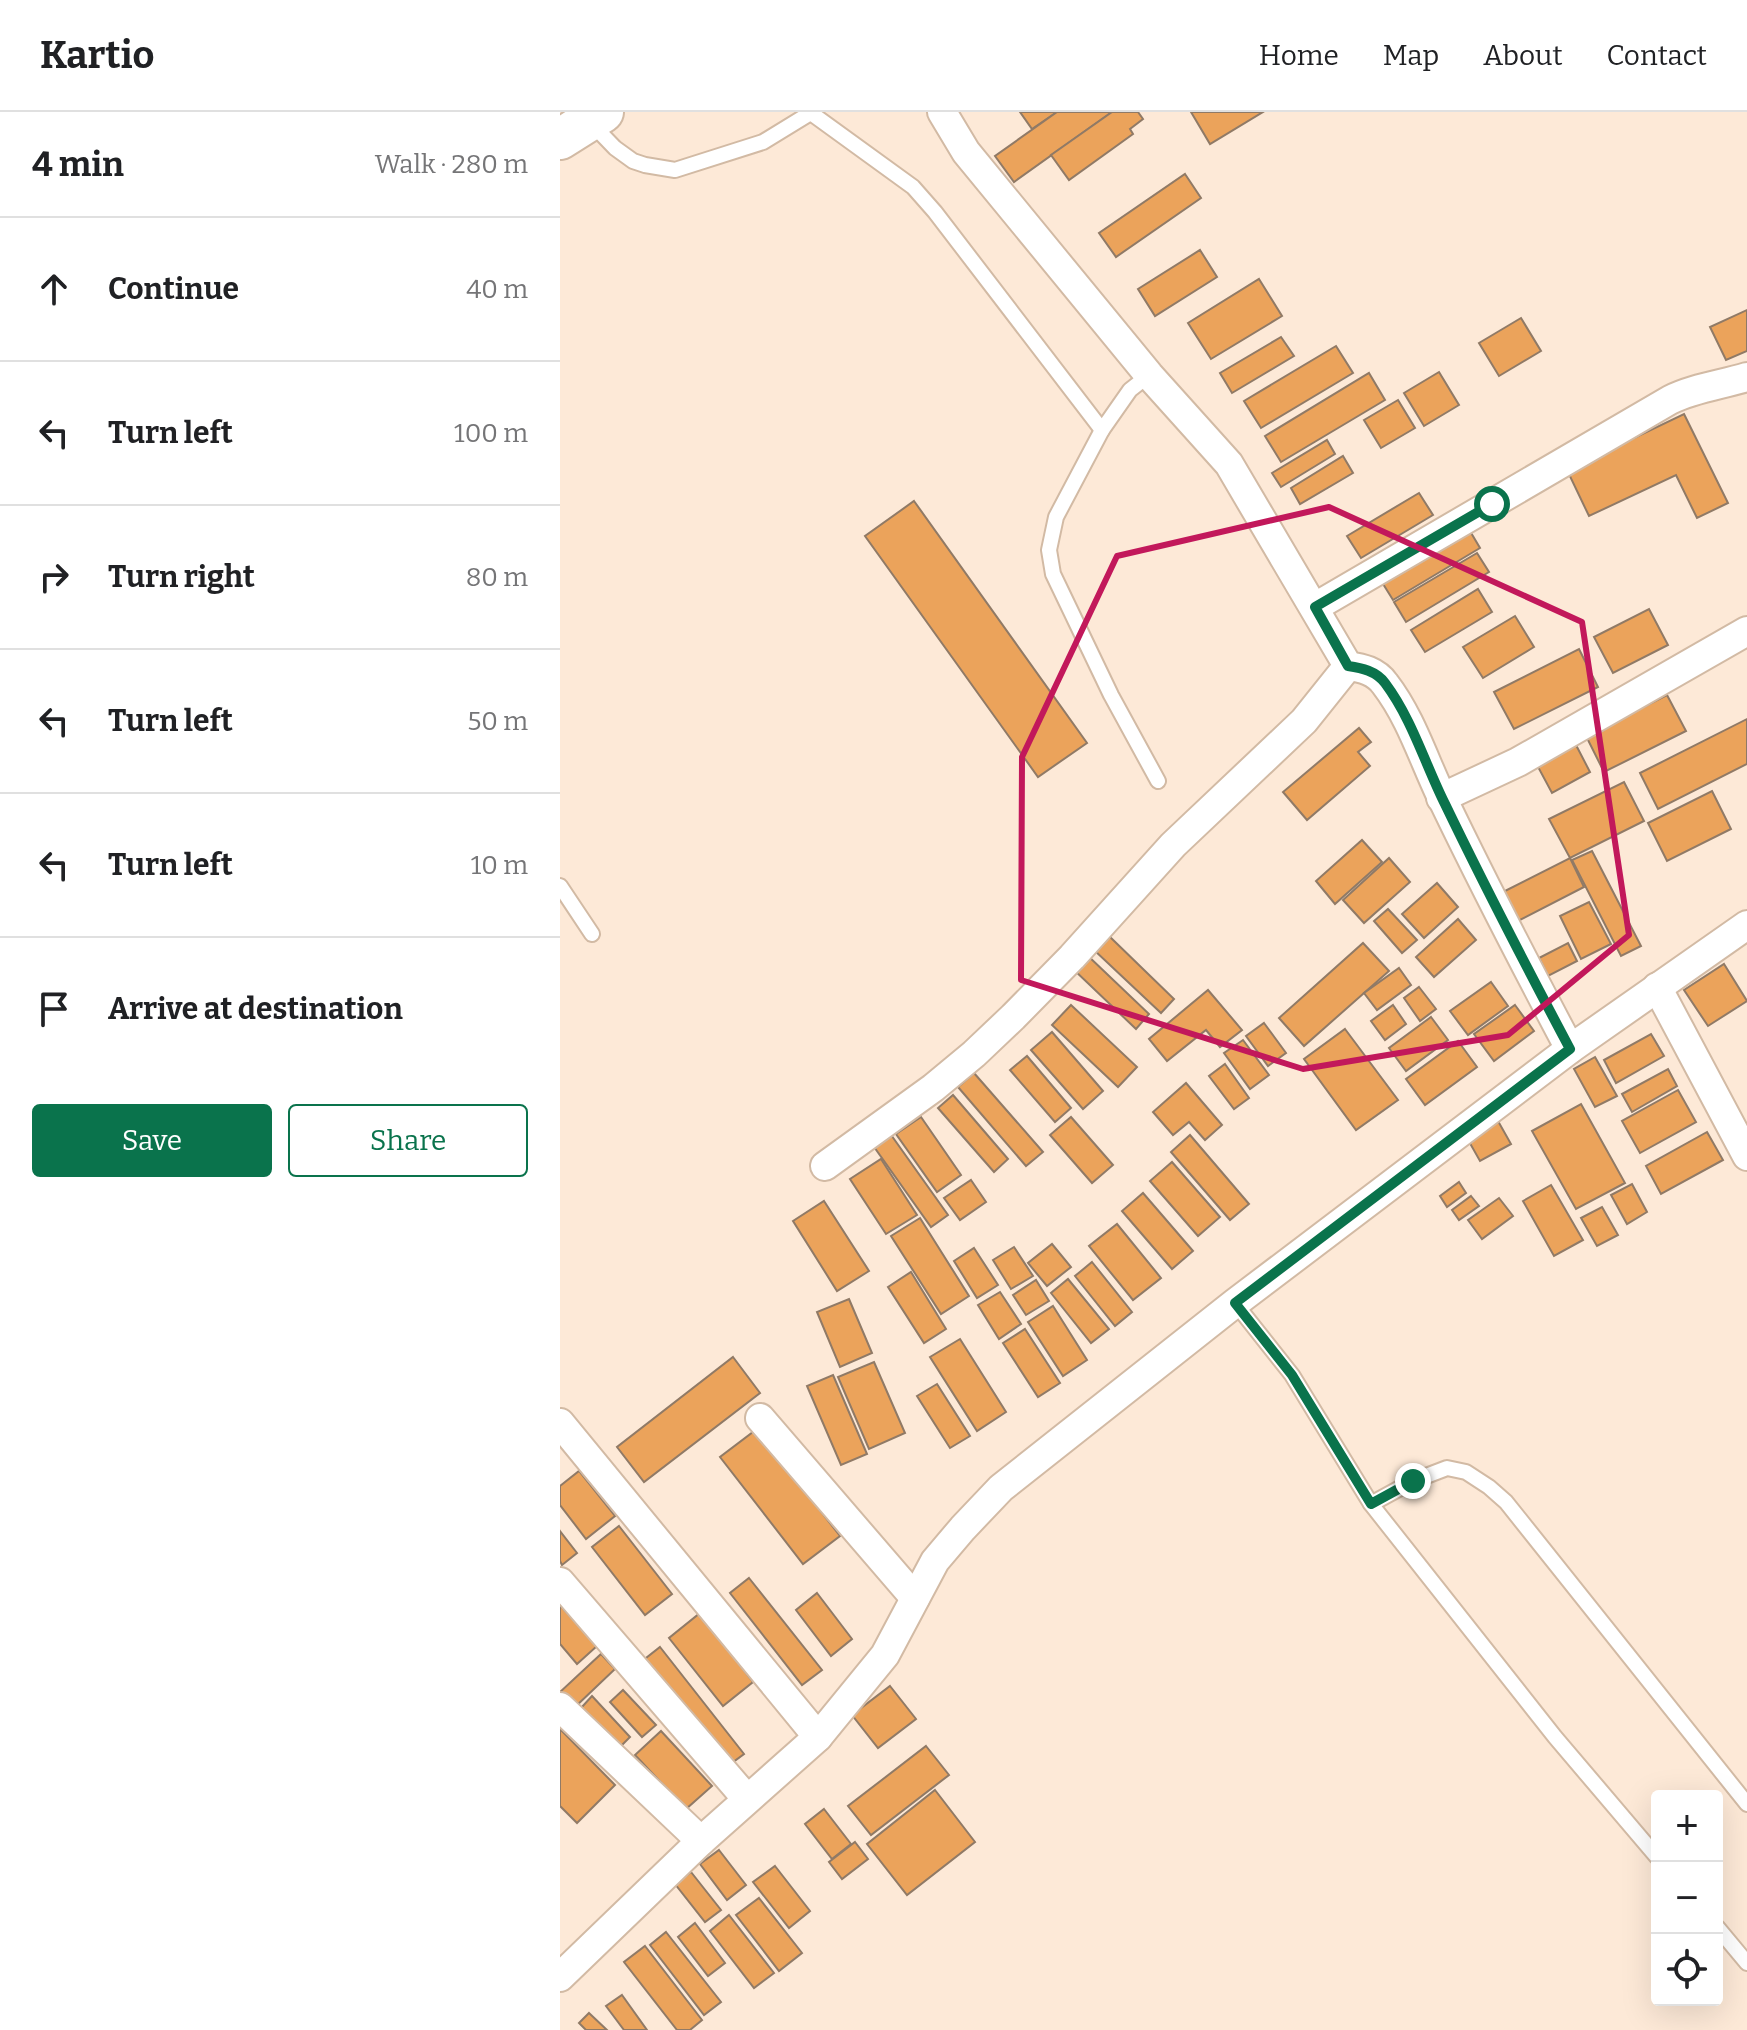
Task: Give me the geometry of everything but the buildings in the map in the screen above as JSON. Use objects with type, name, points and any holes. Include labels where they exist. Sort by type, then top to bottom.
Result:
[{"type":"street","points":[[942,112],[966,152],[1149,375],[1229,464],[1348,666]]},
{"type":"street","points":[[1315,607],[1670,400],[1689,391],[1747,377]]},
{"type":"street","points":[[1441,798],[1518,762],[1747,631]]},
{"type":"street","points":[[1348,666],[1367,669],[1383,681],[1403,713],[1502,922],[1570,1049]]},
{"type":"street","points":[[825,1166],[933,1088],[974,1054],[1072,957],[1173,845],[1304,721],[1348,666]]},
{"type":"street","points":[[560,1976],[701,1841],[818,1737],[885,1655],[935,1561],[1001,1488],[1235,1303],[1570,1049],[1747,925]]},
{"type":"street","points":[[1657,987],[1747,1156]]},
{"type":"street","points":[[760,1418],[915,1598]]},
{"type":"street","points":[[560,1423],[818,1737]]},
{"type":"street","points":[[560,1582],[747,1799]]},
{"type":"street","points":[[560,1707],[701,1841]]},
{"type":"lane","points":[[584,121],[633,161],[675,170],[763,142],[811,112],[913,187],[1102,430]]},
{"type":"lane","points":[[1149,375],[1130,390],[1102,430],[1056,517],[1049,550],[1053,574],[1111,695],[1158,781]]},
{"type":"lane","points":[[560,886],[592,934]]},
{"type":"lane","points":[[1235,1303],[1292,1375],[1371,1504],[1555,1737],[1651,1850]]},
{"type":"lane","points":[[1371,1504],[1413,1481],[1447,1468],[1466,1472],[1489,1487],[1506,1502],[1747,1804]]},
{"type":"lane","points":[[1723,1934],[1747,1963]]},
{"type":"highlighted area","points":[[1329,507],[1582,622],[1629,935],[1508,1035],[1303,1069],[1021,980],[1022,757],[1117,556]]},
{"type":"route","points":[[1413,1481],[1371,1504],[1292,1375],[1235,1303],[1570,1049],[1502,922],[1403,713],[1383,681],[1367,669],[1348,666],[1315,607],[1492,504]]}]
